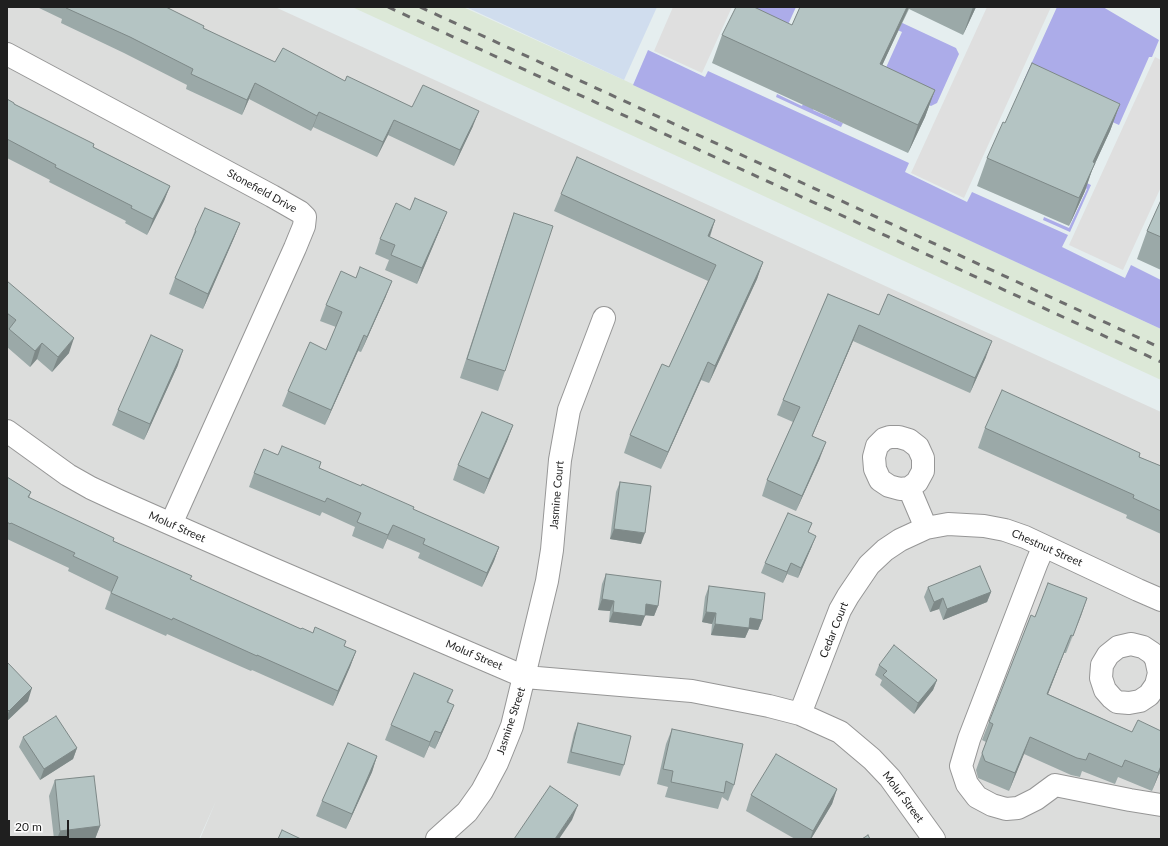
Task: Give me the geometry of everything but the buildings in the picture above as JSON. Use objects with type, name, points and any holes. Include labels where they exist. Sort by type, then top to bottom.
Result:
[{"type":"street","name":"Stonefield Drive","points":[[7,54],[272,196],[300,212],[305,217],[304,226],[295,248],[171,524]]},
{"type":"street","name":"Jasmine Court","points":[[524,677],[547,581],[552,550],[560,460],[569,410],[604,318]]},
{"type":"street","name":"Moluf Street","points":[[7,431],[68,475],[91,488],[524,677],[692,691],[769,706],[800,714],[840,732],[872,759],[890,778],[934,839]]},
{"type":"street","points":[[909,488],[926,528]]},
{"type":"street","name":"Chestnut Street","points":[[926,528],[948,524],[984,526],[1005,530],[1044,546],[1161,600]]},
{"type":"street","name":"Cedar Court","points":[[800,714],[840,610],[848,596],[870,565],[885,550],[900,540],[926,528]]},
{"type":"street","points":[[1044,546],[969,739],[961,766],[967,784],[978,797],[992,805],[1006,809],[1018,808],[1036,799],[1055,785],[1161,805]]},
{"type":"street","name":"Jasmine Street","points":[[438,839],[467,812],[486,784],[497,763],[512,726],[524,677]]},
{"type":"shaded area","points":[[7,7],[275,7],[1161,412],[1161,839],[200,839],[216,801],[199,839],[7,839]]},
{"type":"shaded area","points":[[352,7],[463,7],[624,80],[1161,329],[1161,380],[727,179]]},
{"type":"shaded area","points":[[466,7],[657,7],[624,80]]},
{"type":"shaded area","points":[[673,7],[732,7],[702,73],[654,51]]},
{"type":"shaded area","points":[[738,7],[796,7],[787,27]]},
{"type":"shaded area","points":[[987,7],[1051,7],[964,198],[911,173]]},
{"type":"shaded area","points":[[1057,7],[1103,7],[1159,40],[1152,57],[1149,57],[1119,125],[1023,82]]},
{"type":"shaded area","points":[[881,13],[956,48],[959,54],[937,103],[931,106],[854,70],[884,72],[902,32],[877,21]]},
{"type":"shaded area","points":[[648,50],[705,77],[708,71],[909,163],[905,172],[967,202],[972,192],[1068,235],[1062,247],[1125,278],[1131,265],[1161,280],[1161,329],[633,85]]},
{"type":"shaded area","points":[[1155,57],[1161,60],[1161,187],[1123,270],[1069,245]]},
{"type":"shaded area","points":[[820,66],[830,72],[813,110],[843,123],[841,127],[776,97],[777,94],[802,106]]},
{"type":"shaded area","points":[[1065,173],[1091,185],[1070,232],[1043,220],[1044,217],[1069,228],[1087,189],[1063,177]]},
{"type":"railway","points":[[388,7],[1161,362]]},
{"type":"railway","points":[[420,7],[1161,348]]}]
